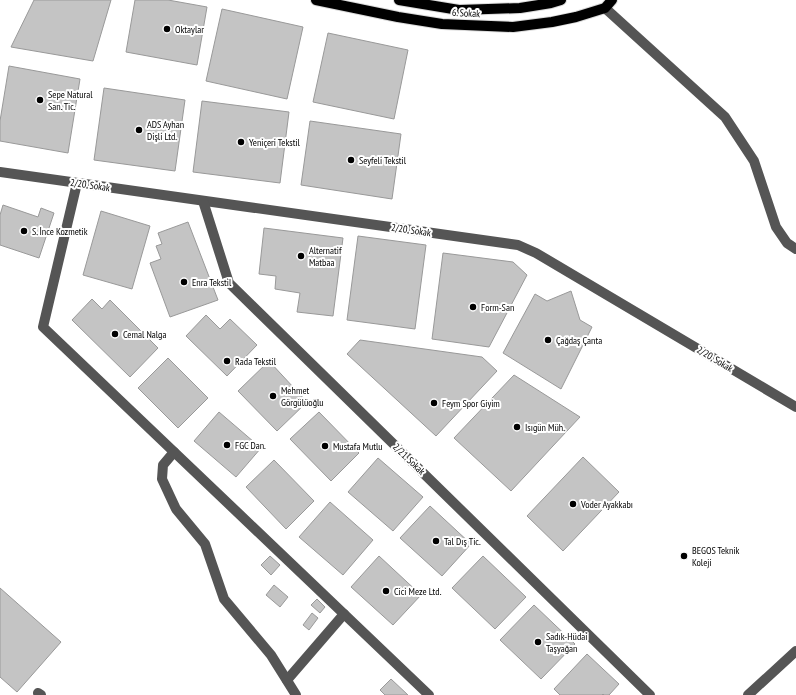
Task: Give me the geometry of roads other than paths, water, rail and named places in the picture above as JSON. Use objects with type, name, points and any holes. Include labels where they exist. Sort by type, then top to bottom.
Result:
[{"type":"main road","name":"6. Sokak","points":[[316,0],[398,17],[442,24],[514,27],[576,18],[609,4]]},
{"type":"main road","name":"6. Sokak","points":[[399,0],[459,10],[520,8],[561,0]]},
{"type":"street","points":[[609,4],[726,117],[754,161],[776,227],[787,243],[796,249]]},
{"type":"street","name":"2/20. Sokak","points":[[0,172],[518,245],[543,257],[796,406]]},
{"type":"street","points":[[77,183],[43,327],[429,695]]},
{"type":"street","name":"2/21. Sokak","points":[[203,201],[229,283],[650,695]]},
{"type":"street","points":[[174,452],[163,465],[162,479],[176,509],[205,544],[224,599],[271,655],[296,695]]},
{"type":"street","points":[[287,680],[344,614]]},
{"type":"street","points":[[748,695],[796,651]]},
{"type":"place","name":"Oktaylar","points":[[167,29]]},
{"type":"place","name":"Sepe Natural San. Tic.","points":[[40,100]]},
{"type":"place","name":"ADS Ayhan Dişli Ltd.","points":[[139,130]]},
{"type":"place","name":"Yeniçeri Tekstil","points":[[241,142]]},
{"type":"place","name":"Seyfeli Tekstil","points":[[351,160]]},
{"type":"place","name":"S. İnce Kozmetik","points":[[24,231]]},
{"type":"place","name":"Alternatif Matbaa","points":[[301,256]]},
{"type":"place","name":"Enra Tekstil","points":[[184,282]]},
{"type":"place","name":"Form-San","points":[[473,307]]},
{"type":"place","name":"Cemal Nalga","points":[[115,334]]},
{"type":"place","name":"Çağdaş Çanta","points":[[548,340]]},
{"type":"place","name":"Rada Tekstil","points":[[227,361]]},
{"type":"place","name":"Mehmet Görgülüoğlu","points":[[273,396]]},
{"type":"place","name":"Feym Spor Giyim","points":[[434,403]]},
{"type":"place","name":"Isıgün Müh.","points":[[517,427]]},
{"type":"place","name":"FGC Dan.","points":[[227,445]]},
{"type":"place","name":"Mustafa Mutlu","points":[[325,446]]},
{"type":"place","name":"Voder Ayakkabı","points":[[573,504]]},
{"type":"place","name":"Tal Dış Tic.","points":[[436,541]]},
{"type":"place","name":"BEGOS Teknik Koleji","points":[[684,556]]},
{"type":"place","name":"Cici Meze Ltd.","points":[[386,591]]},
{"type":"place","name":"Sadık-Hüdai Taşyağan","points":[[538,642]]}]
